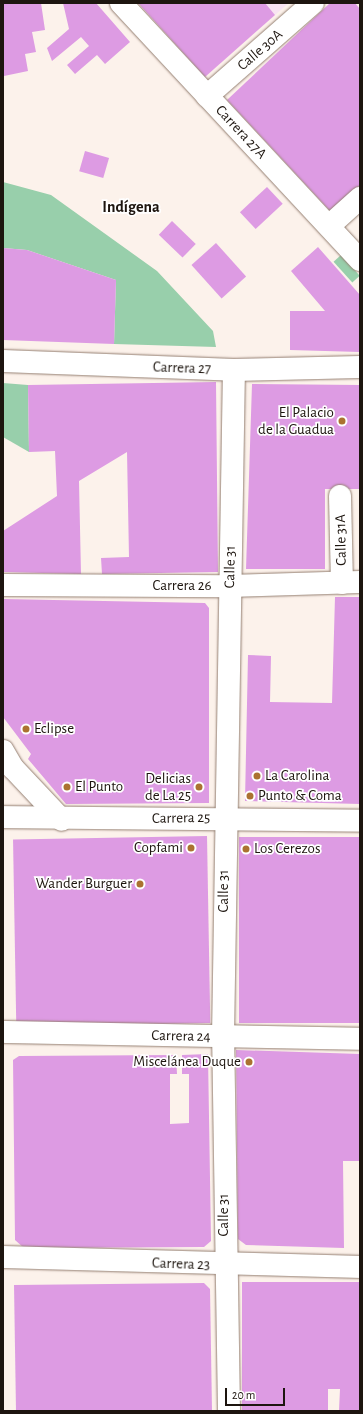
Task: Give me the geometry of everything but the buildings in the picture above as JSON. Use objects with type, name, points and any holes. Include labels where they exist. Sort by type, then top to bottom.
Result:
[{"type":"street","name":"Carrera 27A","points":[[121,3],[360,260]]},
{"type":"street","name":"Calle 30A","points":[[207,96],[313,3]]},
{"type":"street","points":[[329,226],[360,198]]},
{"type":"street","name":"Carrera 27","points":[[3,361],[234,370],[360,367]]},
{"type":"street","name":"Calle 31","points":[[229,1411],[225,1266],[223,1037],[225,817],[234,370]]},
{"type":"street","name":"Calle 31A","points":[[340,496],[351,583]]},
{"type":"street","name":"Carrera 26","points":[[3,585],[229,586],[351,583]]},
{"type":"street","points":[[3,751],[13,768],[62,820]]},
{"type":"street","name":"Carrera 25","points":[[3,817],[62,820],[225,817],[360,821]]},
{"type":"street","name":"Carrera 24","points":[[3,1032],[360,1039]]},
{"type":"street","name":"Carrera 23","points":[[3,1257],[225,1266],[360,1267]]},
{"type":"shaded area","points":[[265,3],[289,3],[275,15]]},
{"type":"green space","points":[[3,182],[51,195],[157,271],[213,331],[216,347],[114,344],[116,280],[27,250],[3,248]]},
{"type":"green space","points":[[341,255],[360,276],[352,282],[334,262]]},
{"type":"green space","points":[[3,383],[28,385],[29,452],[3,437]]},
{"type":"place","name":"El Palacio de la Guadua","points":[[342,421]]},
{"type":"place","name":"Eclipse","points":[[26,729]]},
{"type":"place","name":"La Carolina","points":[[257,776]]},
{"type":"place","name":"El Punto","points":[[67,787]]},
{"type":"place","name":"Delicias de La 25","points":[[199,787]]},
{"type":"place","name":"Punto & Coma","points":[[250,796]]},
{"type":"place","name":"Copfami","points":[[191,848]]},
{"type":"place","name":"Los Cerezos","points":[[246,849]]},
{"type":"place","name":"Wander Burguer","points":[[140,884]]},
{"type":"place","name":"Miscelánea Duque","points":[[249,1062]]},
{"type":"district","name":"Indígena","points":[[131,207]]}]
